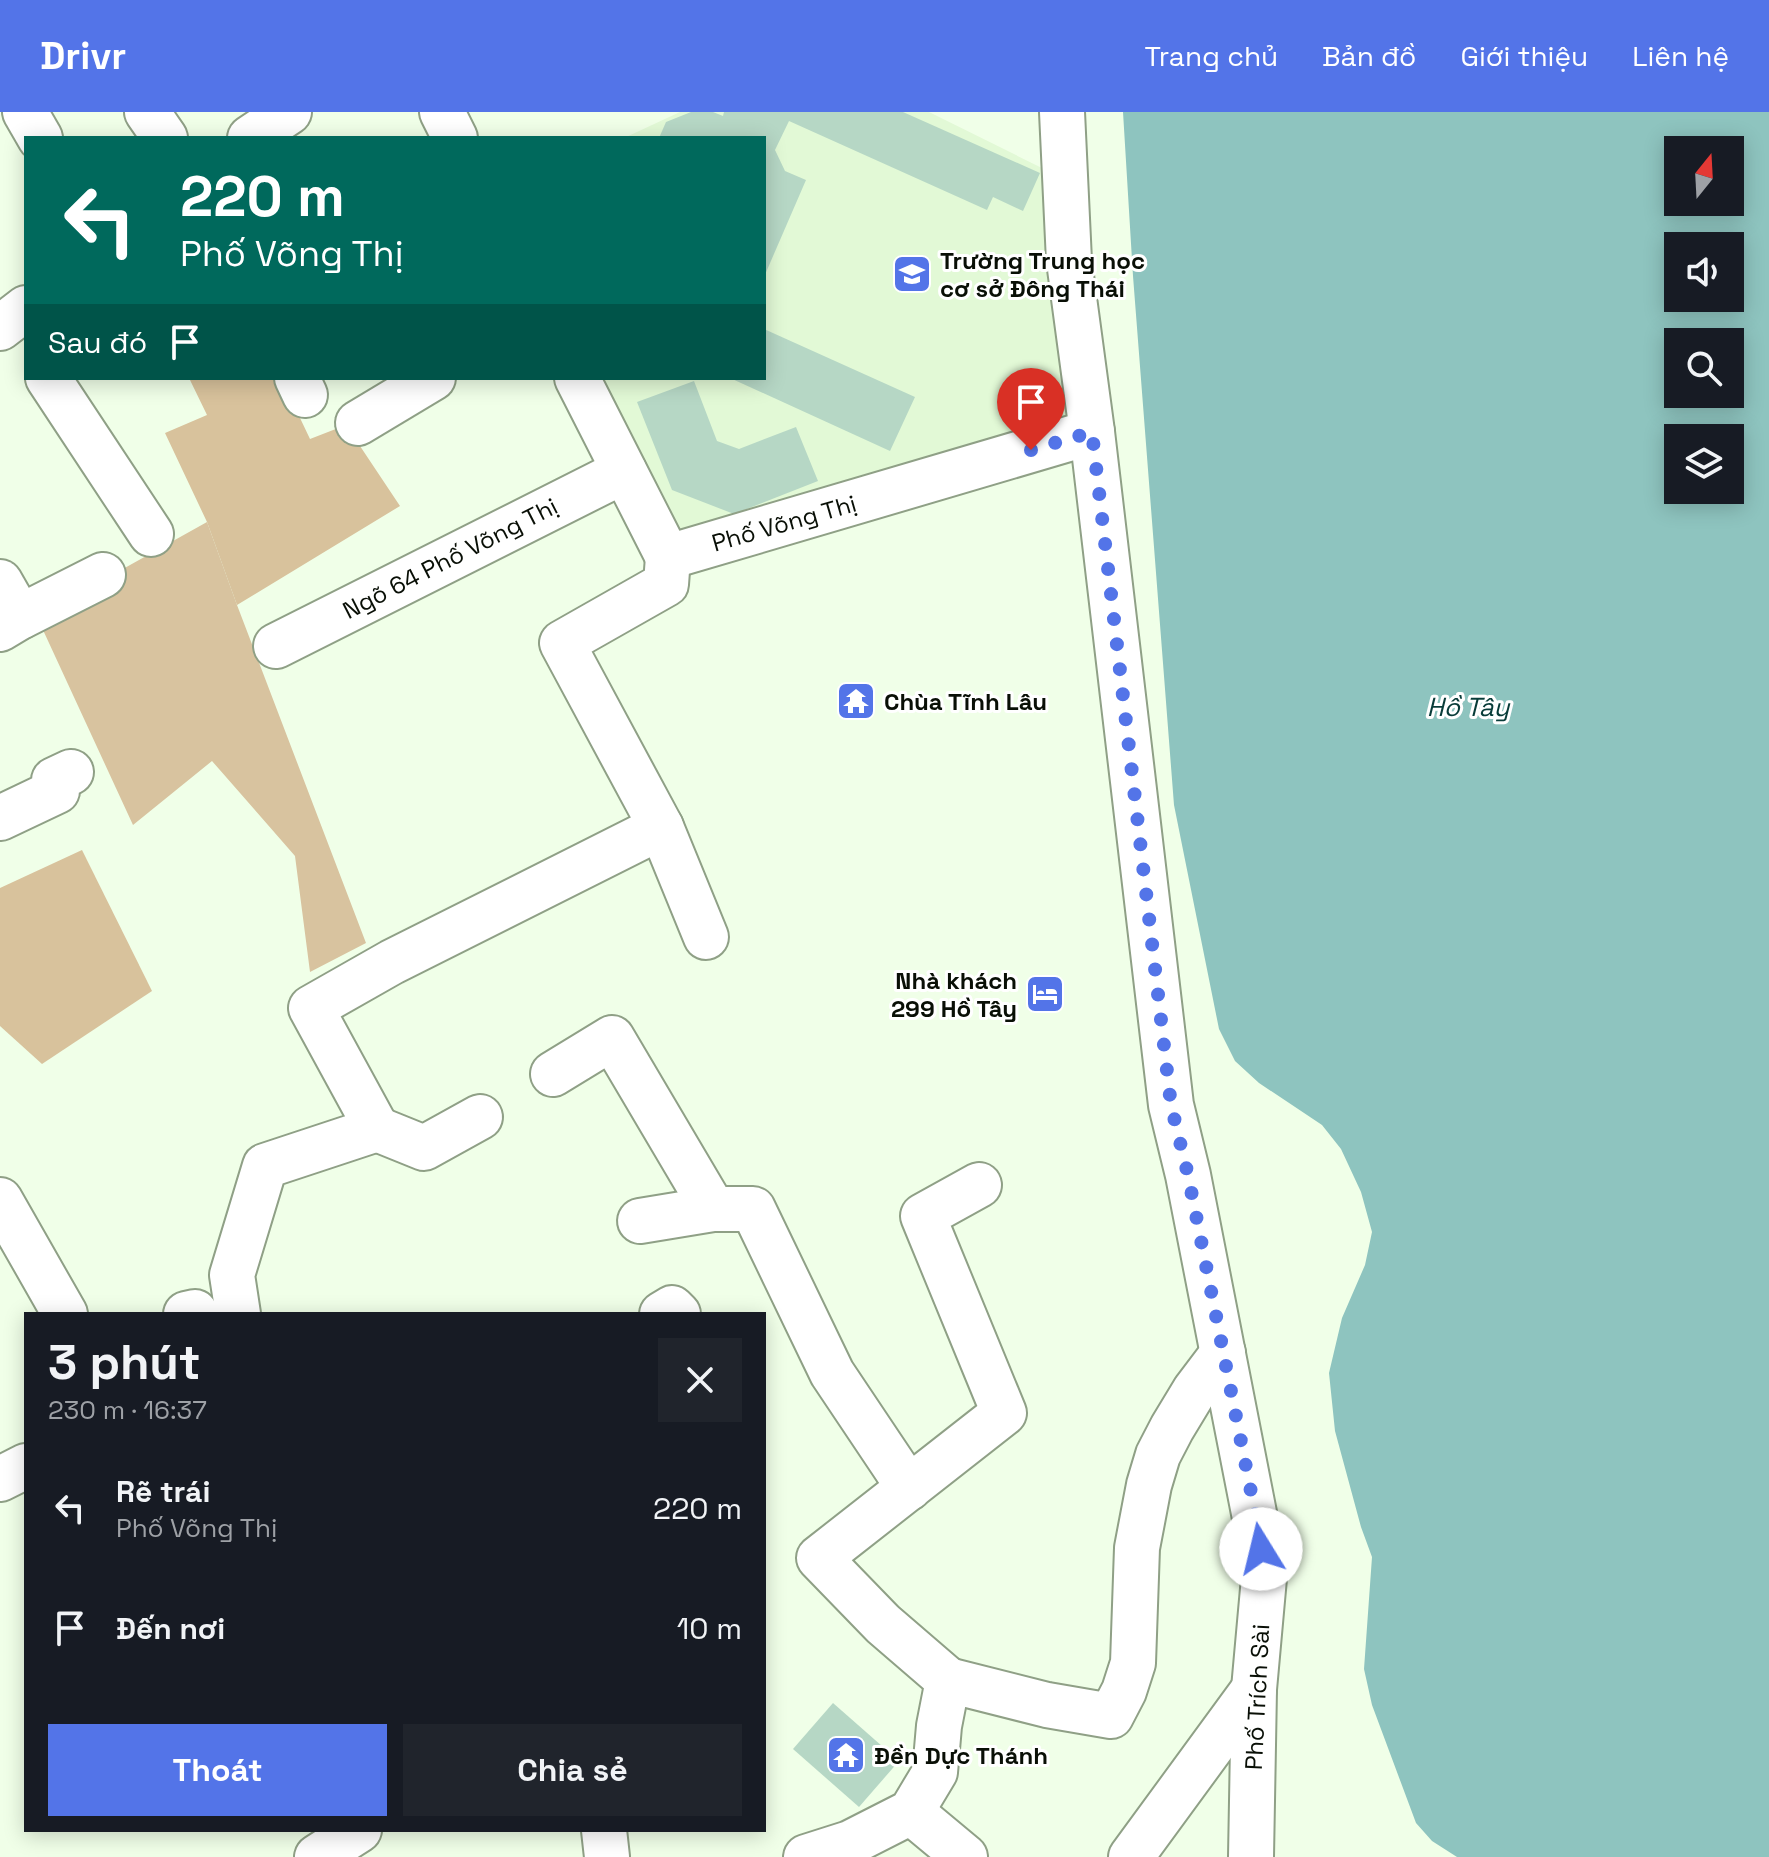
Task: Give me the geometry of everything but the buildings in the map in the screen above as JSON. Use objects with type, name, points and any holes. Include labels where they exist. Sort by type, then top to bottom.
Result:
[{"type":"street","points":[[25,112],[39,136]]},
{"type":"street","points":[[147,112],[164,136]]},
{"type":"street","points":[[253,136],[289,112]]},
{"type":"street","points":[[442,112],[454,136]]},
{"type":"street","name":"Phố Trích Sài","points":[[1062,112],[1069,261],[1171,1105],[1188,1175],[1263,1564],[1254,1689],[1251,1857]]},
{"type":"street","points":[[49,380],[151,534]]},
{"type":"street","points":[[358,423],[430,380]]},
{"type":"street","points":[[578,380],[668,557],[666,584],[562,643],[661,827],[706,937]]},
{"type":"street","name":"Phố Võng Thị","points":[[668,557],[1092,432]]},
{"type":"street","name":"Ngõ 64 Phố Võng Thị","points":[[276,646],[624,471]]},
{"type":"street","points":[[7,609],[103,575]]},
{"type":"street","points":[[0,818],[57,791],[54,780],[71,772]]},
{"type":"street","points":[[480,1117],[424,1148],[377,1129],[311,1008],[392,962],[661,827]]},
{"type":"street","points":[[553,1074],[612,1038],[713,1209]]},
{"type":"street","points":[[224,1312],[232,1275],[265,1166],[377,1129]]},
{"type":"street","points":[[979,1185],[923,1216],[1004,1413],[819,1558],[883,1624],[948,1680],[1047,1705],[1111,1716],[1124,1691],[1133,1663],[1137,1548],[1158,1455],[1195,1390],[1223,1353]]},
{"type":"street","points":[[0,1200],[64,1312]]},
{"type":"street","points":[[640,1221],[713,1209],[753,1209],[832,1373],[909,1488]]},
{"type":"street","points":[[0,1479],[24,1467]]},
{"type":"street","points":[[806,1857],[850,1843],[911,1812],[935,1772],[939,1726],[948,1680]]},
{"type":"street","points":[[1131,1857],[1254,1689]]},
{"type":"street","points":[[911,1812],[965,1857]]},
{"type":"street","points":[[604,1832],[607,1857]]},
{"type":"shaded area","name":"Trường Trung học cơ sở Đông Thái","points":[[680,112],[929,112],[1046,170],[1080,424],[673,541],[592,380],[766,380],[766,136],[628,136]]},
{"type":"shaded area","points":[[190,380],[282,380],[310,439],[346,425],[400,506],[237,605],[207,522],[165,433],[207,415]]},
{"type":"shaded area","points":[[207,522],[366,943],[310,972],[295,856],[212,761],[133,825],[37,617]]},
{"type":"shaded area","points":[[82,850],[152,991],[42,1064],[0,1026],[0,888]]},
{"type":"water","name":"Hồ Tây","points":[[1123,112],[1769,112],[1769,1857],[1457,1857],[1432,1841],[1416,1823],[1372,1705],[1364,1669],[1372,1557],[1335,1431],[1329,1373],[1342,1318],[1365,1265],[1372,1232],[1361,1192],[1341,1149],[1322,1125],[1259,1083],[1235,1061],[1219,1029],[1174,805]]},
{"type":"place","name":"Trường Trung học cơ sở Đông Thái","points":[[912,274]]},
{"type":"place","name":"Chùa Tĩnh Lâu","points":[[856,701]]},
{"type":"place","name":"Nhà khách 299 Hồ Tây","points":[[1045,994]]},
{"type":"place","name":"Đền Dực Thánh","points":[[846,1755]]},
{"type":"route","points":[[1031,450],[1092,432],[1171,1105],[1188,1175],[1261,1549]]}]
